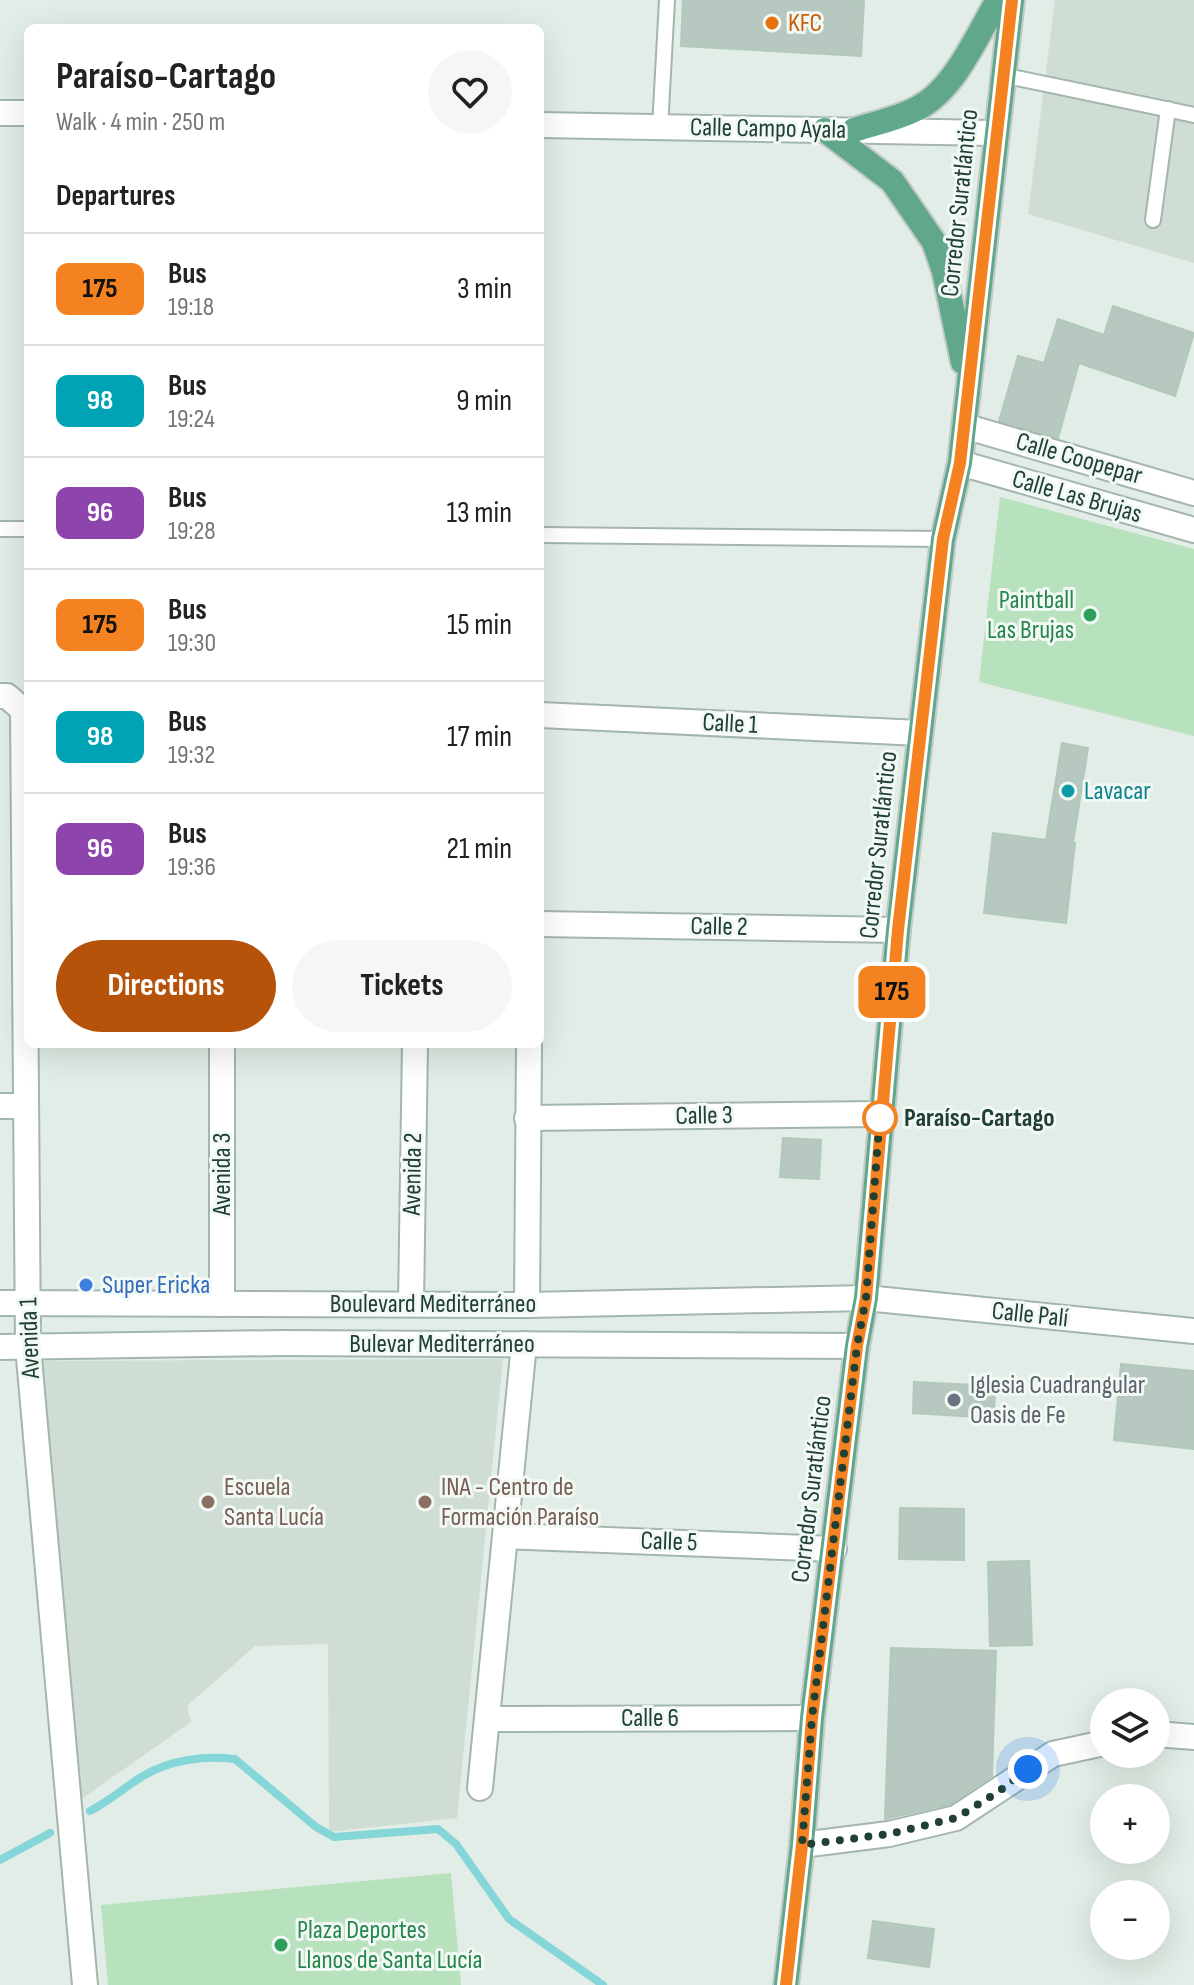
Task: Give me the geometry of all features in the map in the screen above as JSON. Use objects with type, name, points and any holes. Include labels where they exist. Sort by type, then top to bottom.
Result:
[{"type":"main road","points":[[854,130],[900,116],[933,99],[952,80],[998,0]]},
{"type":"main road","name":"Corredor Suratlántico","points":[[786,1985],[812,1718],[857,1346],[866,1298],[880,1114],[920,733],[943,539],[960,463],[1012,0]]},
{"type":"main road","points":[[825,130],[892,181],[934,242],[944,271],[967,387]]},
{"type":"street","points":[[0,113],[24,113]]},
{"type":"street","name":"Calle Campo Ayala","points":[[544,125],[995,133]]},
{"type":"street","name":"Calle Coopepar","points":[[964,426],[1194,493]]},
{"type":"street","name":"Calle Las Brujas","points":[[960,463],[1194,530]]},
{"type":"street","name":"Avenida 1","points":[[4,696],[23,710],[12,886],[26,1106],[28,1347],[85,1985]]},
{"type":"street","name":"Calle 1","points":[[544,715],[920,733]]},
{"type":"street","name":"Calle 2","points":[[544,924],[898,930]]},
{"type":"street","name":"Avenida 3","points":[[222,1048],[222,1304]]},
{"type":"street","name":"Avenida 2","points":[[411,1304],[415,1048]]},
{"type":"street","points":[[527,1305],[529,1048]]},
{"type":"street","points":[[0,1106],[26,1106]]},
{"type":"street","name":"Calle 3","points":[[527,1118],[880,1114]]},
{"type":"street","name":"Boulevard Mediterráneo","points":[[0,1303],[527,1305],[866,1298]]},
{"type":"street","name":"Calle Palí","points":[[866,1298],[1194,1331]]},
{"type":"street","name":"Bulevar Mediterráneo","points":[[28,1347],[281,1343],[857,1346]]},
{"type":"street","points":[[480,1788],[524,1344]]},
{"type":"street","points":[[0,1347],[28,1347]]},
{"type":"street","name":"Calle 5","points":[[505,1536],[834,1549]]},
{"type":"street","name":"Calle 6","points":[[487,1719],[812,1718]]},
{"type":"street","points":[[1170,1735],[1194,1737]]},
{"type":"street","points":[[802,1845],[889,1834],[956,1818],[1053,1754],[1090,1746]]},
{"type":"lane","points":[[660,128],[667,0]]},
{"type":"lane","points":[[1002,75],[1194,115]]},
{"type":"lane","points":[[1153,220],[1168,109]]},
{"type":"lane","points":[[0,529],[24,529]]},
{"type":"lane","points":[[544,535],[943,539]]},
{"type":"shaded area","points":[[1055,0],[1194,0],[1194,263],[1028,214]]},
{"type":"shaded area","name":"Escuela Santa Lucía","points":[[503,1359],[457,1818],[329,1832],[328,1644],[255,1646],[187,1706],[191,1722],[80,1800],[41,1361]]},
{"type":"green space","name":"Paintball Las Brujas","points":[[1000,497],[1194,549],[1194,736],[979,682]]},
{"type":"green space","name":"Plaza Deportes Llanos de Santa Lucía","points":[[451,1873],[461,1985],[108,1985],[101,1905]]},
{"type":"building","name":"KFC","points":[[683,0],[864,0],[861,56],[681,46]]},
{"type":"building","points":[[1113,306],[1194,333],[1175,396],[1079,363],[1058,438],[999,421],[1018,356],[1044,363],[1058,319],[1104,335]]},
{"type":"building","points":[[1062,743],[1088,748],[1073,843],[1066,923],[984,913],[993,833],[1046,840]]},
{"type":"building","points":[[783,1138],[821,1140],[819,1179],[780,1177]]},
{"type":"building","points":[[1121,1364],[1194,1371],[1194,1449],[1114,1440]]},
{"type":"building","name":"Iglesia Cuadrangular Oasis de Fe","points":[[914,1382],[995,1386],[994,1418],[913,1413]]},
{"type":"building","points":[[900,1508],[964,1509],[964,1560],[899,1559]]},
{"type":"building","points":[[1029,1561],[1032,1645],[990,1646],[988,1562]]},
{"type":"building","points":[[891,1648],[996,1651],[992,1776],[950,1804],[885,1819]]},
{"type":"building","points":[[873,1921],[934,1929],[929,1967],[868,1958]]},
{"type":"waterway","points":[[90,1811],[164,1766],[200,1758],[235,1759],[316,1827],[334,1837],[438,1829],[456,1844],[509,1919],[603,1985]]},
{"type":"waterway","points":[[0,1860],[50,1833]]},
{"type":"bus line","name":"175","points":[[786,1985],[812,1718],[857,1346],[866,1298],[880,1114],[920,733],[943,539],[960,463],[1012,0]]},
{"type":"place","name":"KFC","points":[[772,23]]},
{"type":"place","name":"Paintball Las Brujas","points":[[1090,615]]},
{"type":"place","name":"Lavacar","points":[[1068,791]]},
{"type":"place","name":"Paraíso-Cartago","points":[[880,1118]]},
{"type":"place","name":"Super Ericka","points":[[86,1285]]},
{"type":"place","name":"Iglesia Cuadrangular Oasis de Fe","points":[[954,1400]]},
{"type":"place","name":"Escuela Santa Lucía","points":[[208,1502]]},
{"type":"place","name":"INA - Centro de Formación Paraíso","points":[[425,1502]]},
{"type":"place","name":"Plaza Deportes Llanos de Santa Lucía","points":[[281,1945]]},
{"type":"route","points":[[880,1118],[880,1114],[866,1298],[857,1346],[812,1718],[802,1845],[889,1834],[956,1818],[1028,1769]]}]
